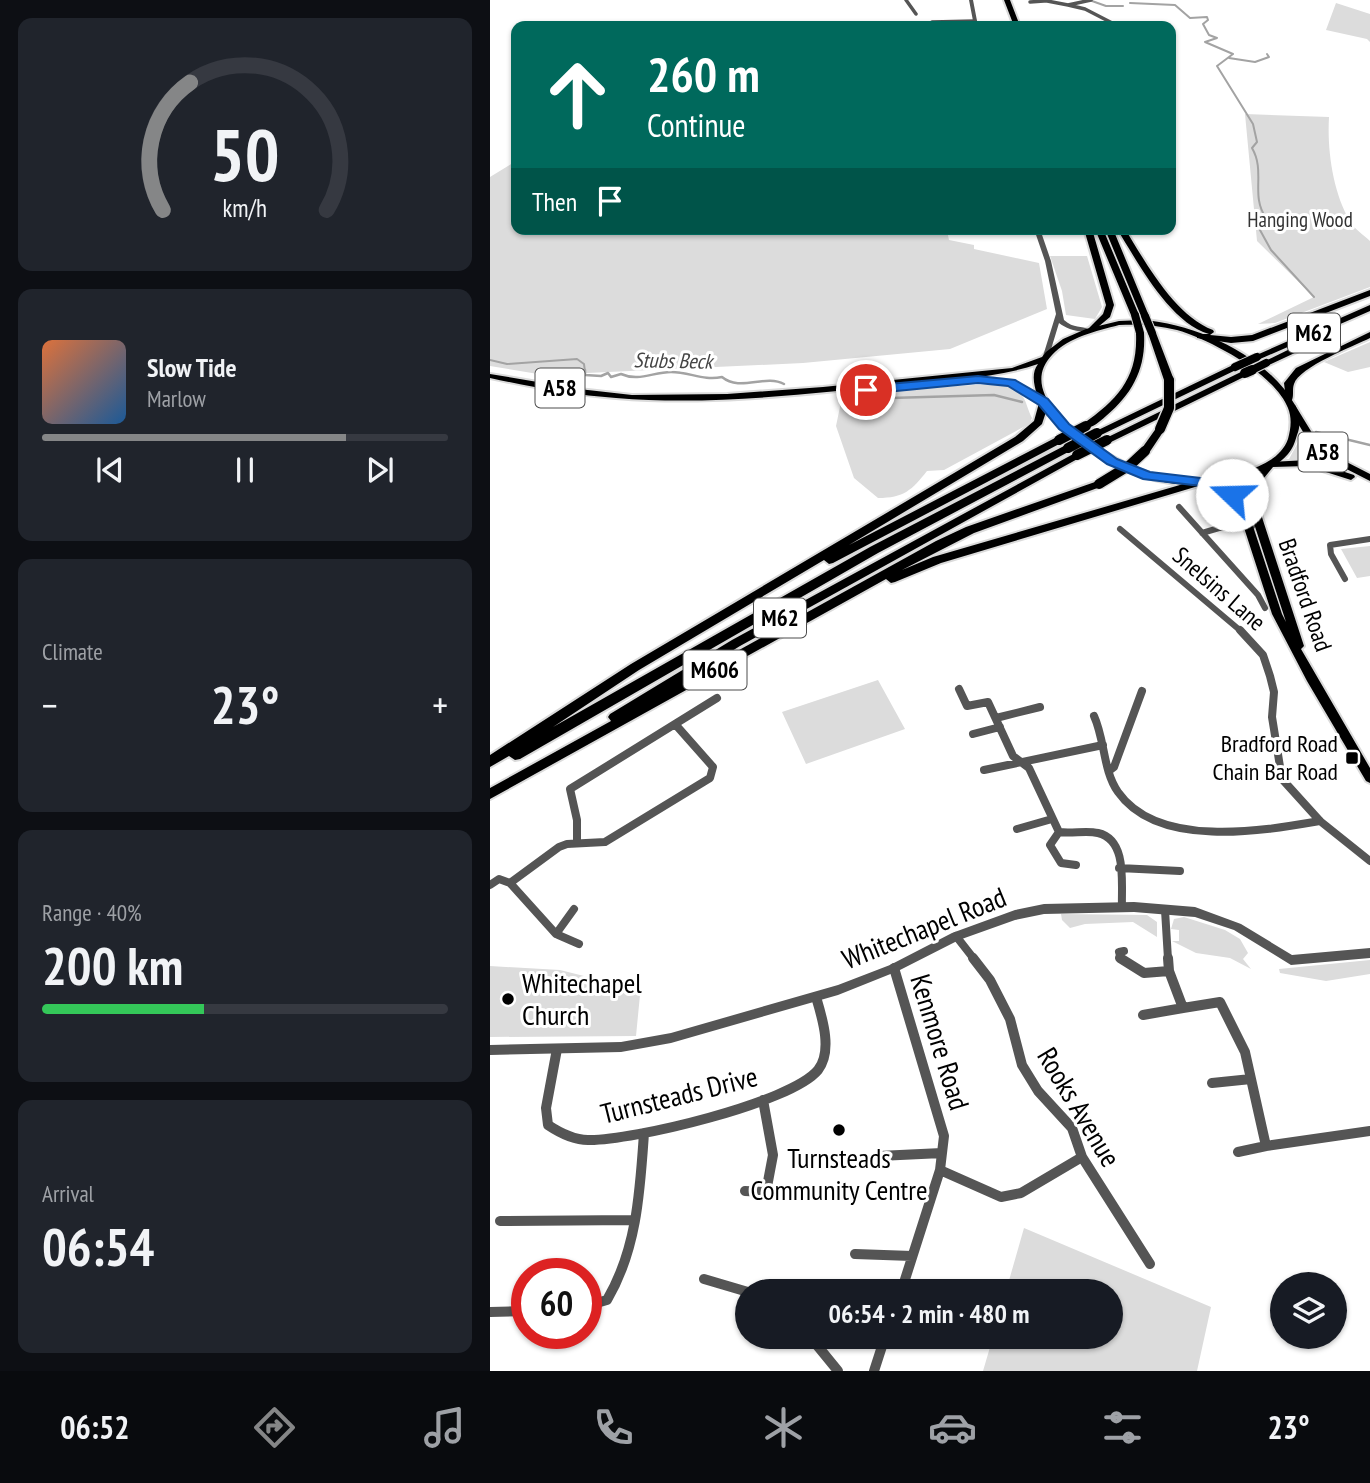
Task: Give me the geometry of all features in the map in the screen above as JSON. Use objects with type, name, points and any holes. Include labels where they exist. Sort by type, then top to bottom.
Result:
[{"type":"highway","points":[[1007,0],[1015,21]]},
{"type":"highway","points":[[1014,0],[1022,21]]},
{"type":"highway","points":[[1089,330],[1107,315],[1110,304],[1090,235]]},
{"type":"highway","name":"M606","points":[[490,793],[950,539],[1099,484],[1130,465],[1145,451],[1160,429],[1169,408],[1168,380],[1152,333],[1140,315],[1101,235]]},
{"type":"highway","name":"M606","points":[[490,762],[635,667],[754,599],[1068,448],[1086,426],[1120,399],[1133,382],[1141,360],[1140,315],[1111,235]]},
{"type":"highway","points":[[1125,235],[1173,316],[1197,334],[1245,339],[1370,293]]},
{"type":"highway","points":[[1149,273],[1185,319],[1202,330],[1241,335],[1293,323]]},
{"type":"highway","name":"M62","points":[[490,793],[736,643],[1068,448],[1107,440],[1245,373],[1261,360],[1370,308]]},
{"type":"highway","name":"M62","points":[[490,769],[874,550],[1097,433],[1235,367],[1261,360],[1370,316]]},
{"type":"highway","points":[[1291,402],[1290,380],[1299,370],[1370,335]]},
{"type":"highway","points":[[754,599],[1018,439],[1040,422],[1044,403]]},
{"type":"highway","points":[[775,636],[902,574],[937,561],[1203,482]]},
{"type":"main road","points":[[1271,464],[1234,478],[1203,482],[1148,476],[1112,461],[1064,426],[1044,403],[1037,378],[1045,358],[1062,341],[1089,330],[1142,322],[1197,334],[1269,377],[1291,402]]},
{"type":"main road","name":"A58","points":[[630,397],[747,395],[960,375],[1013,370],[1045,358]]},
{"type":"main road","name":"A58","points":[[490,376],[630,397],[698,401],[744,401],[978,379],[1011,383],[1044,403]]},
{"type":"main road","name":"A58","points":[[1291,402],[1314,443],[1328,456],[1370,481]]},
{"type":"main road","name":"Bradford Road","points":[[1254,526],[1252,498],[1255,484],[1292,442],[1295,423],[1291,402]]},
{"type":"main road","name":"A58","points":[[1271,464],[1317,465],[1370,481]]},
{"type":"main road","name":"Bradford Road","points":[[1203,482],[1224,489],[1237,498],[1254,526],[1311,678],[1366,764],[1370,778]]},
{"type":"street","points":[[906,0],[916,14]]},
{"type":"street","points":[[971,0],[975,21]]},
{"type":"street","points":[[1068,5],[1091,0]]},
{"type":"street","points":[[1030,2],[1044,1],[1085,9],[1108,21]]},
{"type":"street","points":[[1039,235],[1048,261],[1061,321],[1065,325],[1089,330]]},
{"type":"street","points":[[1045,358],[1059,312]]},
{"type":"street","name":"Bradford Road","points":[[1179,507],[1258,595],[1265,607]]},
{"type":"street","name":"Bradford Road","points":[[1202,533],[1219,528],[1254,526]]},
{"type":"street","name":"Snelsins Lane","points":[[1120,529],[1251,639],[1263,655],[1274,692],[1272,717],[1282,779],[1320,821],[1370,861]]},
{"type":"street","points":[[1345,579],[1331,554],[1331,545],[1370,539]]},
{"type":"street","points":[[959,689],[967,706],[988,702],[1013,756],[1029,768],[1059,832]]},
{"type":"street","points":[[1110,770],[1114,767],[1142,691]]},
{"type":"street","points":[[577,843],[577,820],[570,789],[717,698]]},
{"type":"street","points":[[996,718],[1040,707]]},
{"type":"street","points":[[1094,716],[1099,725],[1114,785],[1125,800],[1156,820],[1237,834],[1320,821]]},
{"type":"street","points":[[510,883],[559,847],[605,842],[710,778],[713,767],[675,724]]},
{"type":"street","points":[[972,734],[1000,727]]},
{"type":"street","points":[[984,770],[1021,764],[1031,758],[1068,749],[1104,745]]},
{"type":"street","points":[[1017,829],[1052,819]]},
{"type":"street","points":[[1059,832],[1050,845],[1057,862],[1062,866],[1076,865]]},
{"type":"street","points":[[1059,832],[1102,834],[1111,838],[1120,853],[1122,907]]},
{"type":"street","points":[[1119,868],[1180,871]]},
{"type":"street","points":[[490,886],[499,880],[510,883],[556,934],[579,944]]},
{"type":"street","name":"Whitechapel Road","points":[[490,1050],[621,1047],[671,1038],[816,997],[894,968],[956,936],[1015,915],[1044,909],[1122,907],[1195,912],[1237,928],[1291,960],[1308,961],[1370,953]]},
{"type":"street","points":[[556,934],[574,909]]},
{"type":"street","points":[[1165,909],[1169,971],[1183,1008]]},
{"type":"street","name":"Rooks Avenue","points":[[956,936],[990,980],[1010,1019],[1022,1065],[1038,1091],[1072,1128],[1082,1157],[1150,1264]]},
{"type":"street","points":[[1124,951],[1118,952],[1120,959],[1144,973],[1169,971]]},
{"type":"street","name":"Kenmore Road","points":[[894,968],[944,1136],[940,1170],[906,1279]]},
{"type":"street","name":"Turnsteads Drive","points":[[556,1049],[546,1108],[548,1125],[568,1137],[589,1140],[644,1133],[763,1100],[807,1082],[819,1069],[824,1048],[823,1023],[816,997]]},
{"type":"street","points":[[1143,1015],[1220,1002],[1245,1052],[1266,1146]]},
{"type":"street","points":[[1212,1083],[1251,1079]]},
{"type":"street","points":[[763,1100],[773,1143],[766,1192]]},
{"type":"street","points":[[1238,1152],[1370,1131]]},
{"type":"street","points":[[602,1301],[607,1300],[615,1289],[634,1220],[644,1133]]},
{"type":"street","points":[[879,1156],[942,1153]]},
{"type":"street","points":[[940,1170],[1001,1198],[1021,1193],[1082,1157]]},
{"type":"street","points":[[745,1191],[784,1193]]},
{"type":"street","points":[[500,1222],[634,1220]]},
{"type":"street","points":[[855,1254],[912,1256]]},
{"type":"street","points":[[704,1279],[735,1288]]},
{"type":"street","points":[[490,1312],[511,1311]]},
{"type":"street","points":[[820,1349],[838,1371]]},
{"type":"street","points":[[873,1371],[881,1349]]},
{"type":"green space","points":[[1336,3],[1370,14],[1370,42],[1367,39],[1326,30]]},
{"type":"green space","name":"Hanging Wood","points":[[1245,114],[1329,117],[1330,157],[1339,198],[1352,224],[1370,241],[1370,287],[1275,323],[1258,324],[1314,297],[1257,241]]},
{"type":"green space","points":[[511,164],[511,235],[948,235],[949,240],[974,245],[974,249],[1039,263],[1047,309],[950,349],[803,363],[544,375],[490,366],[490,177]]},
{"type":"green space","points":[[1050,256],[1087,256],[1102,307],[1095,319],[1066,315],[1062,291]]},
{"type":"green space","points":[[1370,342],[1370,367],[1348,372],[1324,362]]},
{"type":"green space","points":[[1001,385],[1019,392],[1032,418],[1029,424],[944,470],[927,471],[912,488],[901,494],[878,498],[854,478],[836,426],[841,402],[890,392]]},
{"type":"green space","points":[[1302,435],[1324,458],[1336,467],[1289,459]]},
{"type":"green space","points":[[1370,546],[1370,576],[1357,578],[1341,549]]},
{"type":"green space","points":[[878,680],[905,729],[806,764],[782,712]]},
{"type":"green space","points":[[1061,914],[1147,915],[1157,922],[1157,937],[1133,922],[1085,924],[1070,928],[1062,920]]},
{"type":"green space","points":[[1184,917],[1225,930],[1240,939],[1248,953],[1243,959],[1251,969],[1230,958],[1196,953],[1172,941],[1179,941],[1179,930],[1171,929],[1174,919]]},
{"type":"green space","points":[[1370,960],[1370,974],[1326,981],[1280,973],[1279,969]]},
{"type":"green space","points":[[490,966],[560,970],[600,980],[640,995],[636,1036],[490,1037]]},
{"type":"green space","points":[[1024,1228],[1211,1307],[1197,1371],[983,1371],[989,1349],[1123,1349],[1123,1279],[1009,1279]]},
{"type":"waterway","points":[[1092,1],[1106,6],[1123,6]]},
{"type":"waterway","points":[[1130,3],[1175,5],[1190,18],[1207,17],[1208,20],[1203,24],[1209,35],[1217,38],[1205,42],[1233,54],[1217,66],[1253,124],[1257,142],[1252,148],[1258,166],[1259,201],[1266,218],[1255,221],[1271,250],[1314,297]]},
{"type":"waterway","points":[[1229,58],[1255,62],[1269,57],[1267,54]]},
{"type":"waterway","name":"Stubs Beck","points":[[490,360],[507,364],[577,359],[584,364],[585,372]]},
{"type":"waterway","name":"Stubs Beck","points":[[585,372],[585,375],[601,376],[608,373],[611,377],[621,374],[640,377],[671,372],[709,378],[722,377],[737,383],[777,381],[784,384]]},
{"type":"waterway","name":"Stubs Beck","points":[[856,399],[994,395],[1022,402]]},
{"type":"waterway","name":"Stubs Beck","points":[[1316,432],[1370,445]]},
{"type":"place","name":"Bradford Road Chain Bar Road","points":[[1352,758]]},
{"type":"place","name":"Whitechapel Church","points":[[508,999]]},
{"type":"place","name":"Turnsteads Community Centre","points":[[839,1130]]},
{"type":"route","points":[[866,390],[978,379],[1011,383],[1043,402],[1052,415],[1078,438],[1126,469],[1158,478],[1204,482],[1232,495]]}]
